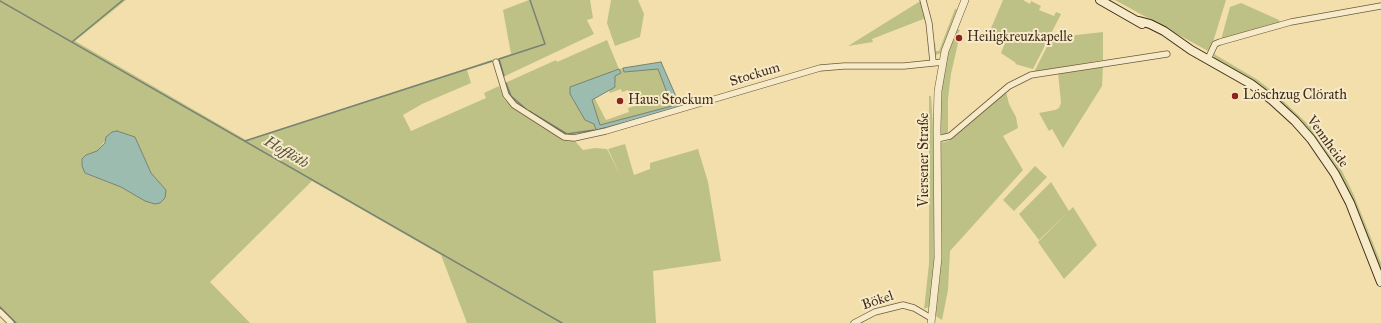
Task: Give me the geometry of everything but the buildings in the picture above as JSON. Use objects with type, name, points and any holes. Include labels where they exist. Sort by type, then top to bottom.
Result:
[{"type":"main road","name":"Vennheide","points":[[1100,0],[1169,38],[1175,45],[1191,50],[1251,84],[1272,100],[1295,121],[1311,139],[1336,174],[1347,197],[1381,282]]},
{"type":"street","points":[[923,0],[928,20],[933,62]]},
{"type":"street","name":"Viersener Straße","points":[[931,320],[938,253],[938,96],[943,62],[949,40],[965,0]]},
{"type":"street","points":[[1208,59],[1215,44],[1220,42],[1291,22],[1381,6]]},
{"type":"street","points":[[937,138],[950,136],[1009,86],[1031,75],[1167,54]]},
{"type":"street","name":"Stockum","points":[[496,62],[506,95],[514,105],[564,136],[574,138],[606,131],[820,68],[844,66],[908,66],[943,62]]},
{"type":"street","name":"Bökel","points":[[854,323],[875,312],[903,305],[914,308],[931,320]]},
{"type":"street","points":[[0,312],[11,323]]},
{"type":"green space","points":[[0,0],[126,0],[75,41],[246,140],[492,60],[493,62],[467,70],[471,83],[422,104],[403,115],[411,131],[486,98],[484,93],[499,86],[504,99],[514,108],[559,137],[574,140],[583,150],[595,148],[607,149],[620,175],[608,149],[625,144],[634,175],[650,169],[650,163],[698,149],[708,182],[721,261],[653,271],[656,323],[467,323],[441,255],[312,181],[210,282],[250,323],[14,323],[0,309]],"holes":[[[117,131],[135,137],[151,173],[166,190],[145,201],[121,187],[85,173],[86,155],[97,151],[112,132]]]},
{"type":"green space","points":[[529,0],[590,0],[593,18],[587,20],[594,34],[503,77],[499,60],[496,59],[511,54],[503,10]]},
{"type":"green space","points":[[611,0],[638,0],[644,14],[640,37],[615,46],[607,23]]},
{"type":"green space","points":[[922,0],[926,18],[872,39],[873,42],[848,46]]},
{"type":"green space","points":[[1003,0],[1023,0],[1030,4],[1031,1],[1041,6],[1039,10],[1054,16],[1056,12],[1061,14],[1033,69],[1015,64],[1016,63],[1001,53],[1006,40],[989,33]]},
{"type":"green space","points":[[1115,0],[1226,0],[1213,42],[1208,51]]},
{"type":"green space","points":[[1241,3],[1279,20],[1280,23],[1221,40],[1230,7]]},
{"type":"green space","points":[[955,9],[957,9],[941,53],[936,55],[933,44],[935,43],[936,51],[939,51]]},
{"type":"green space","points":[[956,29],[960,30],[955,39],[958,43],[951,74],[948,99],[948,134],[939,134],[940,101],[946,58]]},
{"type":"green space","points":[[1103,32],[1103,60],[1034,72],[1053,35],[1064,42],[1067,36]]},
{"type":"green space","points":[[607,40],[619,69],[570,94],[585,120],[594,124],[596,130],[567,135],[516,104],[510,96],[505,83],[556,60],[557,62]]},
{"type":"green space","points":[[1214,54],[1258,80],[1278,96],[1313,129],[1342,171],[1353,193],[1381,263],[1381,276],[1344,184],[1327,155],[1308,131],[1214,59]]},
{"type":"green space","points":[[1103,65],[1102,86],[1063,148],[1052,129],[1049,131],[1039,113],[1059,108],[1061,103],[1058,72]]},
{"type":"green space","points":[[623,68],[624,72],[658,68],[673,106],[600,126],[592,103],[594,97],[606,120],[629,112],[628,108],[635,106],[628,90],[622,92],[621,89],[610,93],[609,90],[616,85],[614,79],[615,76],[621,73],[619,69]]},
{"type":"green space","points":[[1006,92],[1009,104],[1016,117],[1018,128],[1003,136],[1023,170],[950,251],[948,290],[942,320],[936,316],[939,143],[948,141]]},
{"type":"green space","points":[[929,96],[931,96],[934,142],[935,269],[931,306],[924,309],[929,264]]},
{"type":"green space","points":[[1035,166],[1047,177],[1014,211],[1003,200]]},
{"type":"green space","points":[[1051,182],[1069,211],[1039,240],[1019,214]]},
{"type":"green space","points":[[1073,207],[1097,245],[1064,279],[1038,242]]},
{"type":"shaded area","points":[[661,62],[681,108],[596,130],[594,124],[585,120],[570,94],[570,87],[619,69],[621,73],[615,76],[615,87],[592,100],[600,125],[672,106],[658,69],[624,72],[623,68]]},
{"type":"shaded area","points":[[117,131],[135,137],[151,173],[166,190],[165,198],[160,203],[155,204],[145,201],[121,187],[85,173],[82,166],[82,159],[86,155],[97,151],[105,143],[106,137],[112,132]]},
{"type":"waterway","points":[[72,42],[123,0]]},
{"type":"waterway","points":[[504,76],[499,59],[545,44],[530,0]]},
{"type":"waterway","name":"Hofflöth","points":[[0,1],[562,323]]},
{"type":"waterway","points":[[245,141],[492,61]]},
{"type":"waterway","points":[[506,83],[511,96],[526,109]]},
{"type":"waterway","points":[[529,111],[567,134],[594,130]]},
{"type":"waterway","points":[[0,307],[16,323]]},
{"type":"place","name":"Heiligkreuzkapelle","points":[[959,38]]},
{"type":"place","name":"Löschzug Clörath","points":[[1235,96]]},
{"type":"place","name":"Haus Stockum","points":[[620,101]]}]
